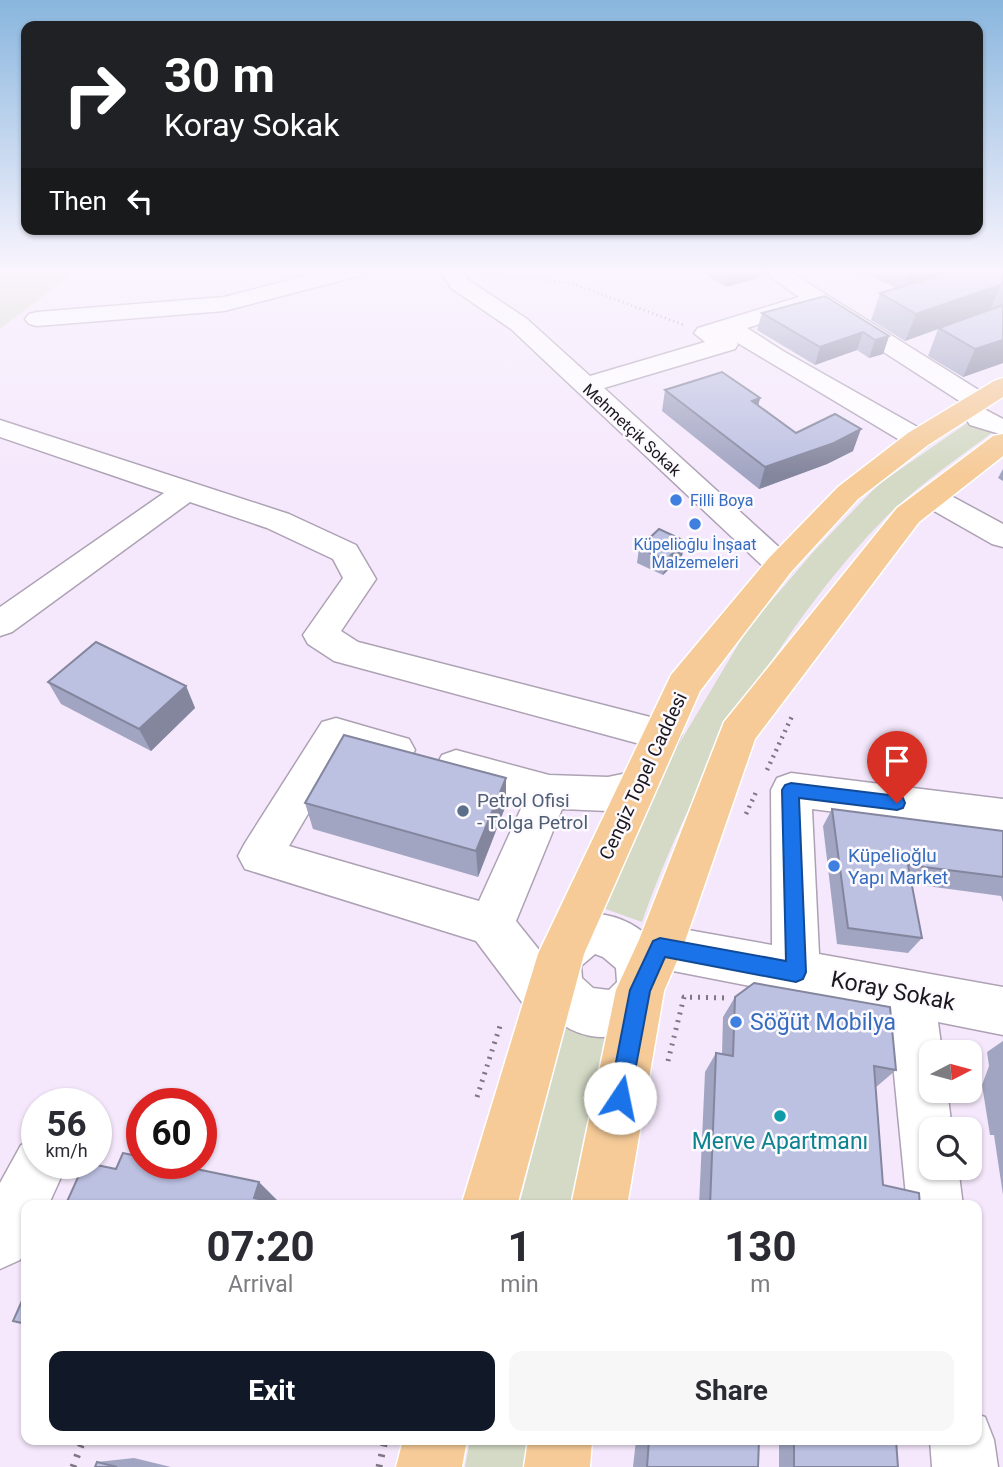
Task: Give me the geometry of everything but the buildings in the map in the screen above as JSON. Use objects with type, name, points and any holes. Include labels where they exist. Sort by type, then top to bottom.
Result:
[{"type":"main road","name":"Cengiz Topel Caddesi","points":[[491,1200],[554,975],[684,685],[780,565],[848,493],[919,439],[994,396]]},
{"type":"main road","points":[[600,1200],[640,990],[660,947],[738,733],[908,515],[1003,442]]},
{"type":"main road","points":[[429,1467],[434,1445]]},
{"type":"main road","points":[[557,1467],[559,1445]]},
{"type":"street","name":"Mehmetçik Sokak","points":[[534,338],[780,565]]},
{"type":"street","points":[[584,386],[726,344],[723,338]]},
{"type":"street","points":[[738,338],[774,356],[919,439]]},
{"type":"street","points":[[881,338],[904,353],[994,396]]},
{"type":"street","points":[[904,353],[928,345]]},
{"type":"street","points":[[994,396],[971,407],[975,416],[989,424],[1003,427]]},
{"type":"street","points":[[0,428],[278,521],[345,552],[360,579],[320,635],[346,652],[662,735]]},
{"type":"street","points":[[0,624],[187,490]]},
{"type":"street","points":[[931,497],[1003,537]]},
{"type":"street","points":[[637,788],[608,794],[549,792],[336,733],[260,856],[491,925],[554,975],[569,943],[594,933],[615,937],[632,950],[639,962],[643,976],[640,990]]},
{"type":"street","points":[[796,972],[791,790],[1003,816]]},
{"type":"street","points":[[491,925],[549,792]]},
{"type":"street","name":"Koray Sokak","points":[[660,947],[1003,1011]]},
{"type":"street","points":[[910,995],[934,1200]]},
{"type":"street","points":[[21,1200],[32,1179]]},
{"type":"street","points":[[0,1240],[21,1200]]},
{"type":"street","points":[[963,1445],[965,1467]]},
{"type":"path","points":[[668,1064],[684,997],[738,998]]},
{"type":"path","points":[[73,1467],[81,1445]]},
{"type":"path","points":[[379,1467],[384,1445]]},
{"type":"green space","points":[[970,421],[993,432],[924,484],[885,518],[810,606],[775,655],[743,707],[686,815],[642,922],[597,906],[619,845],[748,628],[815,550],[879,484]]},
{"type":"green space","points":[[566,1024],[608,1040],[572,1200],[521,1200]]},
{"type":"green space","points":[[469,1445],[533,1445],[530,1467],[465,1467]]},
{"type":"place","name":"Filli Boya","points":[[676,500]]},
{"type":"place","name":"Küpelioğlu İnşaat Malzemeleri","points":[[695,524]]},
{"type":"place","name":"Petrol Ofisi - Tolga Petrol","points":[[463,811]]},
{"type":"place","name":"Küpelioğlu Yapı Market","points":[[834,866]]},
{"type":"place","name":"Söğüt Mobilya","points":[[736,1022]]},
{"type":"place","name":"Merve Apartmanı","points":[[780,1116]]},
{"type":"route","points":[[620,1098],[640,990],[660,947],[796,972],[791,790],[897,803]]}]
